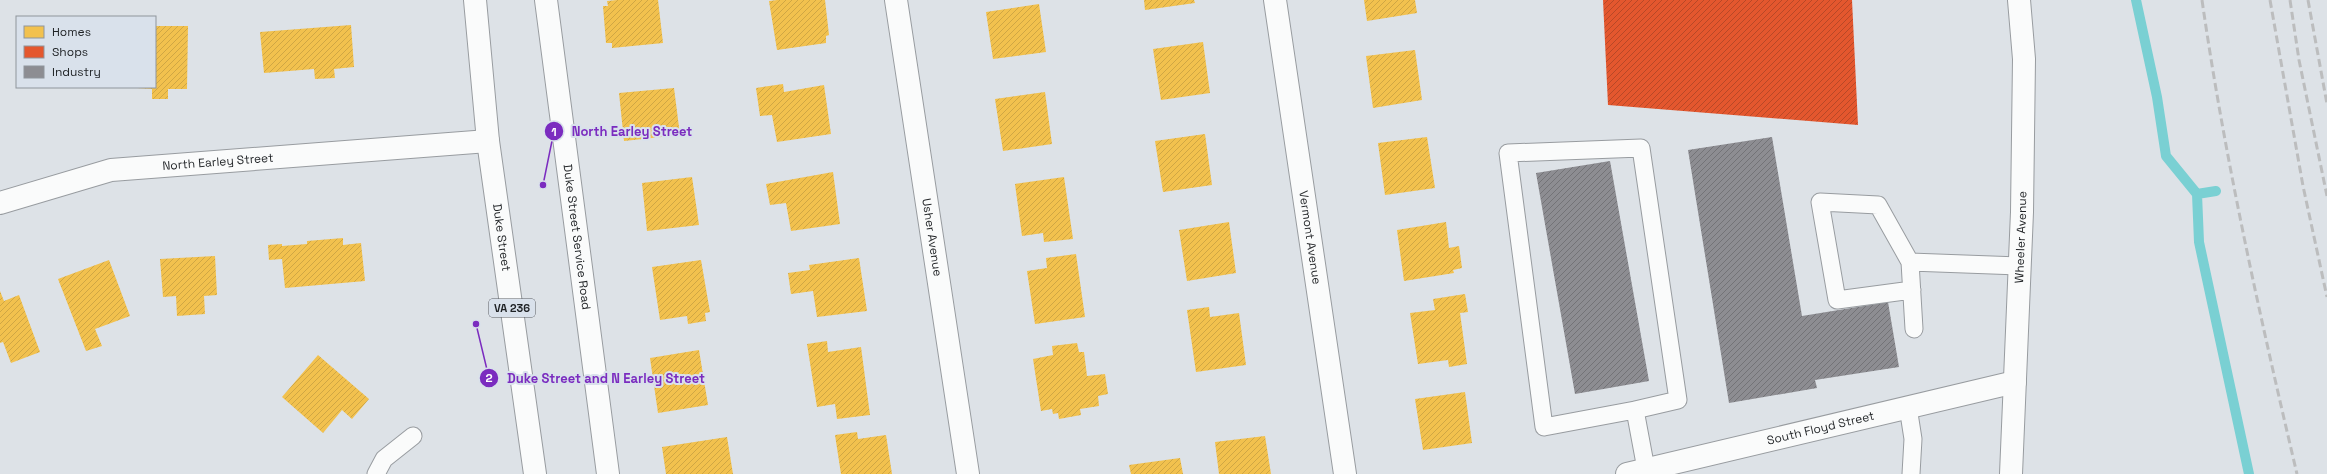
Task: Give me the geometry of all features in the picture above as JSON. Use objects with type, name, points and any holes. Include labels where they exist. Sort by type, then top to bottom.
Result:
[{"type":"street","name":"Duke Street","points":[[475,0],[488,141],[535,474]]},
{"type":"street","name":"Duke Street Service Road","points":[[546,0],[608,474]]},
{"type":"street","name":"Usher Avenue","points":[[896,0],[968,474]]},
{"type":"street","name":"Vermont Avenue","points":[[1275,0],[1345,474]]},
{"type":"street","name":"Wheeler Avenue","points":[[2011,474],[2019,266],[2024,59],[2019,0]]},
{"type":"street","name":"North Earley Street","points":[[0,203],[111,170],[488,141]]},
{"type":"street","name":"South Floyd Street","points":[[1636,472],[1680,468],[1908,408],[2015,382]]},
{"type":"lane","points":[[1641,148],[1678,400],[1635,410],[1544,427],[1508,153],[1641,148]]},
{"type":"lane","points":[[1912,290],[1838,300],[1820,202],[1878,205],[1910,262],[1912,290],[1914,329]]},
{"type":"lane","points":[[1910,262],[2019,266]]},
{"type":"lane","points":[[1908,408],[1914,439],[1911,474]]},
{"type":"lane","points":[[1635,410],[1636,472]]},
{"type":"lane","points":[[376,474],[384,460],[413,436]]},
{"type":"building: Homes","points":[[658,0],[663,43],[612,48],[612,43],[606,43],[603,6],[608,6],[607,1]]},
{"type":"building: Homes","points":[[825,0],[829,35],[826,36],[826,43],[777,50],[769,1]]},
{"type":"building: Homes","points":[[1144,0],[1194,0],[1195,3],[1145,10]]},
{"type":"building: Homes","points":[[1364,0],[1415,0],[1417,13],[1367,21]]},
{"type":"building: Homes","points":[[1039,4],[1046,52],[993,59],[986,12]]},
{"type":"building: Homes","points":[[351,25],[354,67],[334,69],[335,78],[315,79],[314,69],[264,73],[260,32]]},
{"type":"building: Homes","points":[[156,26],[188,26],[187,89],[168,89],[168,99],[152,99],[152,89],[137,88],[156,88]]},
{"type":"building: Homes","points":[[1203,42],[1210,93],[1161,100],[1153,49]]},
{"type":"building: Homes","points":[[1415,50],[1422,100],[1373,108],[1366,56]]},
{"type":"building: Homes","points":[[783,84],[784,92],[824,85],[831,134],[777,142],[772,115],[760,116],[756,88]]},
{"type":"building: Homes","points":[[674,88],[680,135],[624,141],[619,93]]},
{"type":"building: Homes","points":[[1045,92],[1052,144],[1003,151],[995,99]]},
{"type":"building: Homes","points":[[1205,134],[1212,185],[1163,192],[1155,141]]},
{"type":"building: Homes","points":[[1427,137],[1435,188],[1385,195],[1378,143]]},
{"type":"building: Homes","points":[[833,172],[840,224],[791,231],[786,203],[770,205],[766,184]]},
{"type":"building: Homes","points":[[692,177],[699,225],[647,231],[642,183]]},
{"type":"building: Homes","points":[[1064,177],[1073,239],[1044,242],[1043,233],[1022,236],[1015,184]]},
{"type":"building: Homes","points":[[1229,222],[1236,273],[1187,281],[1179,230]]},
{"type":"building: Homes","points":[[1446,222],[1449,248],[1459,246],[1462,268],[1453,270],[1454,273],[1404,281],[1397,230]]},
{"type":"building: Homes","points":[[343,238],[343,245],[361,243],[365,281],[285,288],[282,259],[269,260],[268,245],[282,244],[282,246],[307,244],[307,241]]},
{"type":"building: Homes","points":[[1076,254],[1085,317],[1035,324],[1027,271],[1047,268],[1046,258]]},
{"type":"building: Homes","points":[[215,256],[217,295],[204,296],[205,314],[177,316],[176,296],[163,297],[160,259]]},
{"type":"building: Homes","points":[[859,258],[867,311],[817,317],[813,291],[791,294],[788,273],[810,270],[809,265]]},
{"type":"building: Homes","points":[[109,260],[130,316],[95,329],[102,346],[86,351],[58,279]]},
{"type":"building: Homes","points":[[701,260],[710,312],[705,313],[706,321],[688,324],[687,316],[660,320],[652,267]]},
{"type":"building: Homes","points":[[0,291],[4,301],[19,295],[40,352],[11,363],[3,342],[0,343]]},
{"type":"building: Homes","points":[[1465,294],[1468,312],[1460,313],[1467,364],[1449,367],[1448,360],[1418,364],[1410,313],[1435,310],[1433,299]]},
{"type":"building: Homes","points":[[1209,307],[1210,317],[1239,313],[1246,365],[1196,372],[1187,310]]},
{"type":"building: Homes","points":[[827,341],[828,352],[861,347],[870,415],[837,419],[835,404],[817,407],[807,344]]},
{"type":"building: Homes","points":[[1077,343],[1079,352],[1084,352],[1087,376],[1105,374],[1108,394],[1098,396],[1099,406],[1080,409],[1081,415],[1059,419],[1058,413],[1053,414],[1052,409],[1041,411],[1033,359],[1053,355],[1052,346]]},
{"type":"building: Homes","points":[[699,350],[708,405],[658,413],[650,358]]},
{"type":"building: Homes","points":[[318,355],[369,399],[352,419],[342,410],[323,433],[282,397]]},
{"type":"building: Homes","points":[[1465,392],[1472,443],[1423,450],[1415,399]]},
{"type":"building: Homes","points":[[857,432],[858,439],[886,435],[892,474],[841,474],[835,435]]},
{"type":"building: Homes","points":[[1265,436],[1271,474],[1219,474],[1215,442]]},
{"type":"building: Homes","points":[[727,437],[733,474],[666,474],[662,447]]},
{"type":"building: Homes","points":[[1180,458],[1183,474],[1131,474],[1129,465]]},
{"type":"building: Shops","points":[[1603,0],[1852,0],[1858,125],[1608,105]]},
{"type":"building: Industry","points":[[1772,137],[1802,316],[1888,302],[1899,367],[1815,380],[1817,388],[1729,403],[1688,150]]},
{"type":"building: Industry","points":[[1610,161],[1649,381],[1575,394],[1536,173]]},
{"type":"waterway","points":[[2136,0],[2157,97],[2166,156],[2197,194]]},
{"type":"waterway","points":[[2216,191],[2197,194],[2199,242],[2249,474]]},
{"type":"railway","points":[[2202,0],[2232,179],[2297,474]]},
{"type":"railway","points":[[2270,0],[2303,186],[2327,297]]},
{"type":"railway","points":[[2290,0],[2299,60],[2327,196]]},
{"type":"railway","points":[[2308,0],[2327,104]]},
{"type":"place","name":"North Earley Street","points":[[543,185]]},
{"type":"place","name":"Duke Street and N Earley Street","points":[[476,324]]}]
